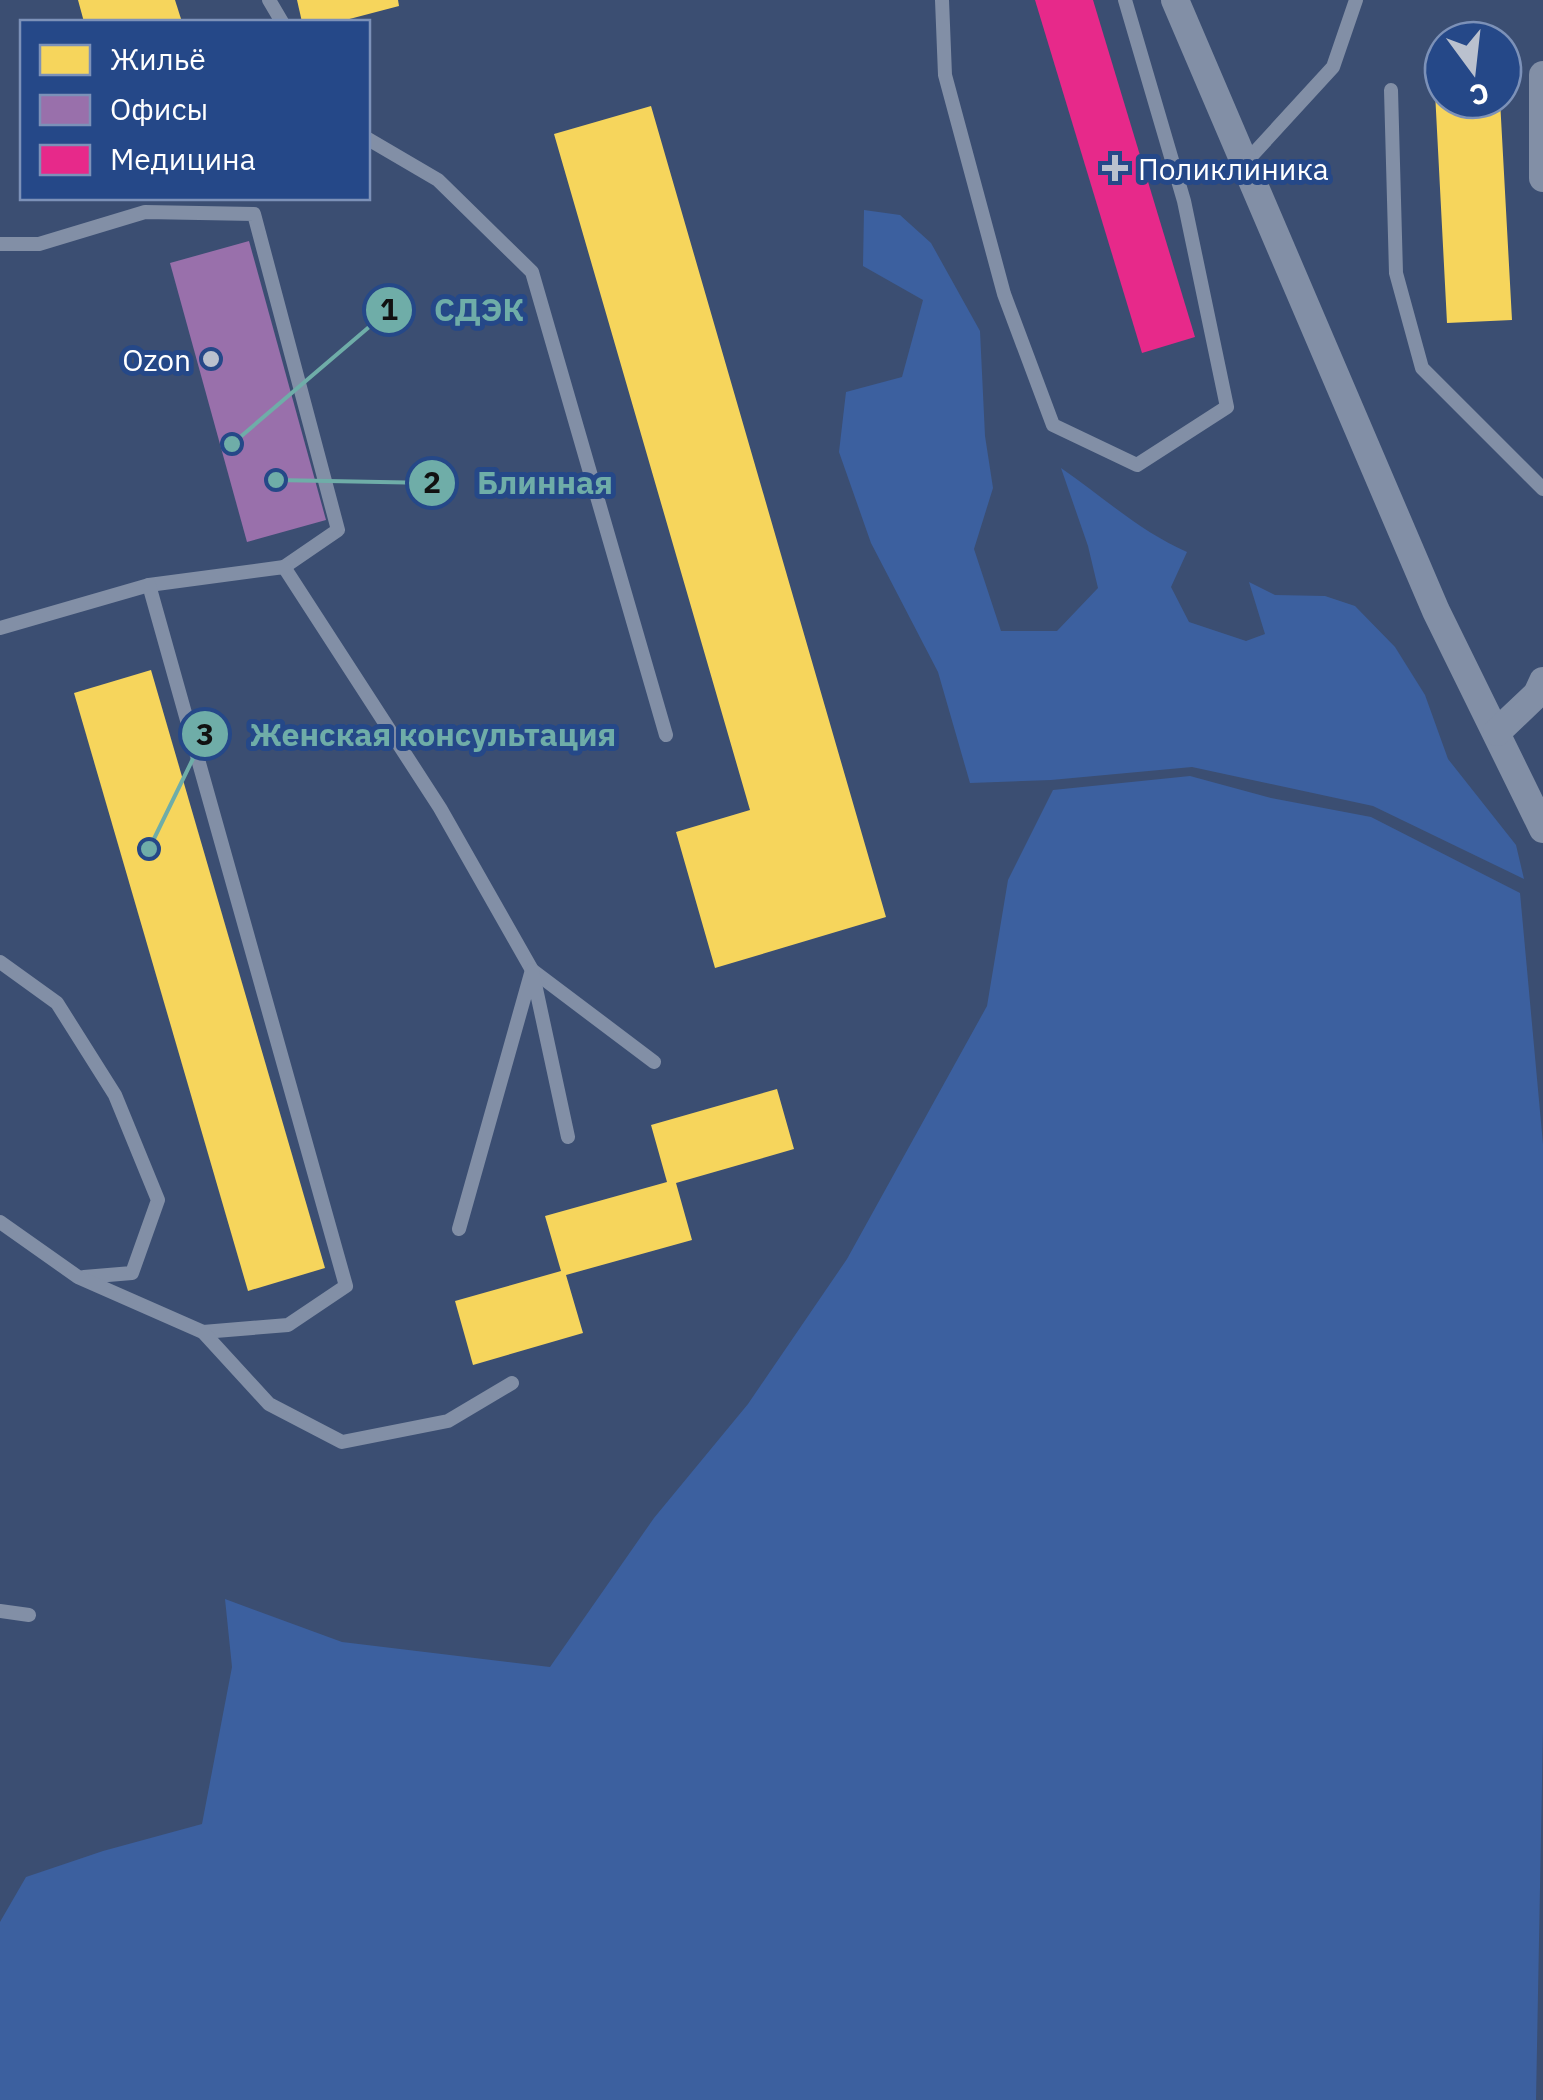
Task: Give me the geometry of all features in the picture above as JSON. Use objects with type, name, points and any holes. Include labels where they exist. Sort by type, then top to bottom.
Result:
[{"type":"street","points":[[1175,0],[1429,594],[1543,829]]},
{"type":"street","points":[[1543,75],[1543,178]]},
{"type":"street","points":[[1497,732],[1538,694],[1543,681]]},
{"type":"lane","points":[[942,0],[945,75],[1004,294],[1053,425],[1138,465],[1227,407],[1184,201],[1125,0]]},
{"type":"lane","points":[[1244,164],[1333,67],[1356,0]]},
{"type":"lane","points":[[1391,90],[1396,273],[1422,368],[1543,489]]},
{"type":"lane","points":[[370,139],[438,180],[532,272],[666,735]]},
{"type":"lane","points":[[0,244],[38,244],[146,212],[254,214],[338,530],[284,567],[150,585],[0,628]]},
{"type":"lane","points":[[284,567],[440,808],[532,970],[568,1138]]},
{"type":"lane","points":[[150,585],[346,1286],[288,1324],[203,1332]]},
{"type":"lane","points":[[0,962],[57,1003],[115,1095],[158,1200],[132,1272],[78,1277]]},
{"type":"lane","points":[[532,970],[654,1062]]},
{"type":"lane","points":[[459,1228],[532,970]]},
{"type":"lane","points":[[0,1222],[78,1277],[203,1332],[270,1404],[342,1442],[448,1421],[512,1383]]},
{"type":"lane","points":[[0,1611],[29,1616]]},
{"type":"shaded area","points":[[864,210],[900,215],[931,243],[980,331],[985,436],[993,488],[974,549],[1001,631],[1057,631],[1098,588],[1061,468],[1138,524],[1187,552],[1171,587],[1189,622],[1246,641],[1265,634],[1249,582],[1275,595],[1325,596],[1355,606],[1395,647],[1425,695],[1448,759],[1516,845],[1524,879],[1373,806],[1192,767],[970,783],[938,672],[871,543],[839,452],[846,392],[902,377],[923,300],[863,266]]},
{"type":"shaded area","points":[[1190,776],[1271,798],[1371,817],[1520,893],[1543,1144],[1543,1729],[1536,2100],[0,2100],[0,1922],[26,1877],[202,1824],[232,1667],[225,1599],[342,1642],[550,1667],[654,1518],[748,1404],[847,1259],[987,1006],[1008,880],[1053,790]]},
{"type":"building: Жильё","points":[[78,0],[175,0],[181,20],[83,20]]},
{"type":"building: Жильё","points":[[297,0],[398,0],[399,6],[346,20],[302,20]]},
{"type":"building: Жильё","points":[[651,106],[886,917],[715,968],[676,832],[750,810],[554,134]]},
{"type":"building: Жильё","points":[[1436,120],[1501,120],[1512,320],[1447,323]]},
{"type":"building: Жильё","points":[[151,670],[325,1268],[248,1291],[74,693]]},
{"type":"building: Жильё","points":[[777,1089],[794,1149],[676,1183],[692,1240],[566,1275],[583,1333],[473,1365],[455,1301],[561,1271],[545,1216],[667,1182],[651,1125]]},
{"type":"building: Офисы","points":[[249,241],[326,520],[247,542],[170,263]]},
{"type":"building: Медицина","name":"Поликлиника","points":[[1035,0],[1093,0],[1195,337],[1142,353]]},
{"type":"place","name":"Поликлиника","points":[[1115,168]]},
{"type":"place","name":"Ozon","points":[[211,359]]},
{"type":"place","name":"СДЭК","points":[[232,444]]},
{"type":"place","name":"Блинная","points":[[276,480]]},
{"type":"place","name":"Женская консультация","points":[[149,849]]}]
